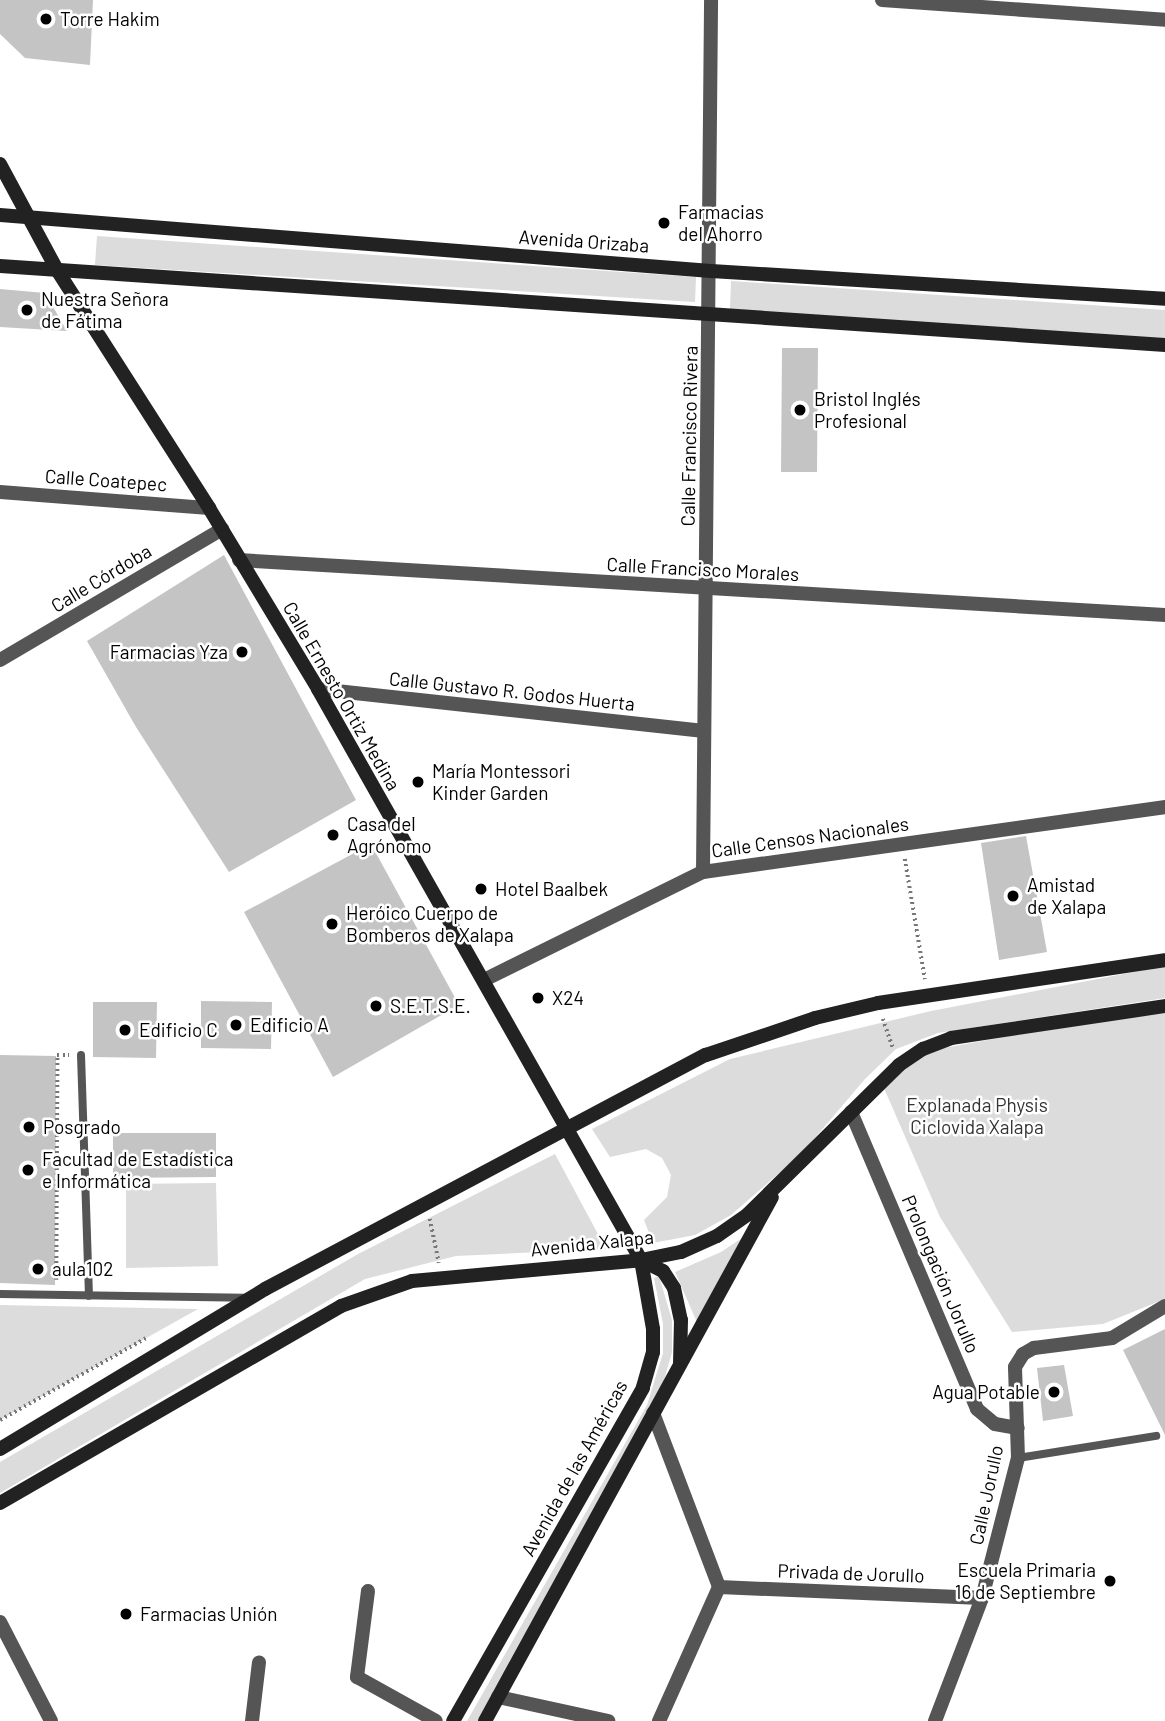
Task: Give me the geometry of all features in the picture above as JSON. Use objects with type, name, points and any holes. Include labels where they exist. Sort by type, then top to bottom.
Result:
[{"type":"main road","name":"Calle Ernesto Ortiz Medina","points":[[0,164],[57,270],[209,508],[317,690],[569,1126],[641,1260]]},
{"type":"main road","name":"Avenida Orizaba","points":[[0,215],[711,271],[1165,299]]},
{"type":"main road","points":[[0,266],[1165,345]]},
{"type":"main road","points":[[0,1449],[251,1298],[706,1055],[815,1018],[877,1003],[1165,960]]},
{"type":"main road","name":"Avenida Xalapa","points":[[0,1503],[341,1306],[412,1281],[641,1260],[681,1252],[717,1236],[748,1214],[899,1065],[922,1049],[951,1038],[1165,1006]]},
{"type":"main road","points":[[485,1721],[780,1182]]},
{"type":"main road","points":[[641,1260],[663,1270],[674,1288],[681,1320],[678,1372]]},
{"type":"main road","name":"Avenida de las Américas","points":[[453,1721],[643,1388],[653,1352],[653,1329],[641,1260]]},
{"type":"street","name":"Calle Francisco Rivera","points":[[703,872],[702,730],[711,271],[711,0]]},
{"type":"street","points":[[882,0],[1165,20]]},
{"type":"street","name":"Calle Coatepec","points":[[0,492],[209,508]]},
{"type":"street","name":"Calle Córdoba","points":[[0,660],[222,529]]},
{"type":"street","name":"Calle Francisco Morales","points":[[239,560],[1165,615]]},
{"type":"street","name":"Calle Gustavo R. Godos Huerta","points":[[317,690],[702,730]]},
{"type":"street","name":"Calle Censos Nacionales","points":[[484,979],[703,872],[1165,807]]},
{"type":"street","name":"Prolongación Jorullo","points":[[851,1112],[977,1409],[995,1424],[1018,1428]]},
{"type":"street","name":"Calle Jorullo","points":[[935,1721],[982,1598],[1018,1458],[1015,1367],[1023,1353],[1112,1338],[1165,1306]]},
{"type":"street","points":[[653,1413],[719,1587],[659,1721]]},
{"type":"street","name":"Privada de Jorullo","points":[[719,1587],[982,1598]]},
{"type":"street","points":[[368,1591],[357,1677],[436,1721]]},
{"type":"street","points":[[0,1622],[51,1721]]},
{"type":"street","points":[[252,1721],[259,1662]]},
{"type":"street","points":[[498,1697],[608,1721]]},
{"type":"lane","points":[[81,1055],[89,1296]]},
{"type":"lane","points":[[0,1294],[251,1298]]},
{"type":"lane","points":[[1018,1458],[1156,1436]]},
{"type":"path","points":[[903,843],[928,995]]},
{"type":"path","points":[[877,1003],[899,1065]]},
{"type":"path","points":[[56,1286],[57,1055],[81,1055]]},
{"type":"path","points":[[426,1203],[443,1277]]},
{"type":"path","points":[[0,1420],[150,1336]]},
{"type":"path","points":[[127,1349],[140,1339]]},
{"type":"green space","points":[[97,236],[696,277],[695,302],[95,265]]},
{"type":"green space","points":[[731,281],[1165,310],[1165,339],[730,309]]},
{"type":"green space","points":[[1165,966],[1165,998],[938,1033],[896,1049],[865,1079],[802,1153],[731,1215],[695,1235],[653,1243],[644,1220],[667,1197],[671,1175],[662,1158],[646,1149],[610,1157],[592,1129],[730,1059],[931,1011]]},
{"type":"green space","name":"Explanada Physis Ciclovida Xalapa","points":[[1165,1008],[1165,1299],[1103,1324],[1012,1332],[940,1217],[880,1079],[916,1053]]},
{"type":"green space","points":[[555,1154],[606,1249],[456,1256],[365,1279],[0,1493],[0,1462],[358,1254]]},
{"type":"green space","points":[[216,1183],[218,1266],[126,1268],[126,1184]]},
{"type":"green space","points":[[754,1230],[699,1327],[675,1272],[721,1252]]},
{"type":"green space","points":[[659,1276],[672,1320],[672,1352],[663,1384],[480,1721],[467,1721],[647,1405],[663,1353],[663,1324],[654,1278]]},
{"type":"green space","points":[[0,1305],[198,1309],[0,1420]]},
{"type":"building","name":"Torre Hakim","points":[[0,0],[93,0],[90,65],[25,58],[0,34]]},
{"type":"building","name":"Nuestra Señora de Fátima","points":[[0,289],[45,293],[67,331],[0,327]]},
{"type":"building","name":"Bristol Inglés Profesional","points":[[782,348],[818,348],[817,472],[781,472]]},
{"type":"building","points":[[224,555],[356,800],[229,872],[136,727],[87,641]]},
{"type":"building","name":"Amistad de Xalapa","points":[[1026,836],[1047,952],[999,960],[981,843]]},
{"type":"building","points":[[371,844],[459,1005],[333,1077],[244,912]]},
{"type":"building","name":"Edificio A","points":[[201,1001],[272,1002],[271,1049],[201,1048]]},
{"type":"building","name":"Edificio C","points":[[93,1002],[157,1002],[156,1058],[93,1057]]},
{"type":"building","name":"Facultad de Estadística e Informática","points":[[0,1055],[56,1056],[55,1285],[0,1283]]},
{"type":"building","points":[[113,1133],[216,1133],[216,1177],[113,1178]]},
{"type":"building","points":[[1165,1329],[1165,1435],[1123,1350]]},
{"type":"building","name":"Agua Potable","points":[[1064,1365],[1073,1416],[1043,1421],[1037,1368]]},
{"type":"place","name":"Torre Hakim","points":[[46,19]]},
{"type":"place","name":"Farmacias del Ahorro","points":[[664,223]]},
{"type":"place","name":"Nuestra Señora de Fátima","points":[[27,310]]},
{"type":"place","name":"Bristol Inglés Profesional","points":[[800,410]]},
{"type":"place","name":"Farmacias Yza","points":[[242,652]]},
{"type":"place","name":"María Montessori Kinder Garden","points":[[418,782]]},
{"type":"place","name":"Casa del Agrónomo","points":[[333,835]]},
{"type":"place","name":"Hotel Baalbek","points":[[481,889]]},
{"type":"place","name":"Amistad de Xalapa","points":[[1013,896]]},
{"type":"place","name":"Heróico Cuerpo de Bomberos de Xalapa","points":[[332,924]]},
{"type":"place","name":"X24","points":[[538,998]]},
{"type":"place","name":"S.E.T.S.E.","points":[[376,1006]]},
{"type":"place","name":"Edificio A","points":[[236,1025]]},
{"type":"place","name":"Edificio C","points":[[125,1030]]},
{"type":"place","name":"Posgrado","points":[[29,1127]]},
{"type":"place","name":"Facultad de Estadística e Informática","points":[[28,1170]]},
{"type":"place","name":"aula102","points":[[38,1269]]},
{"type":"place","name":"Agua Potable","points":[[1054,1392]]},
{"type":"place","name":"Escuela Primaria 16 de Septiembre","points":[[1110,1581]]},
{"type":"place","name":"Farmacias Unión","points":[[126,1614]]}]
